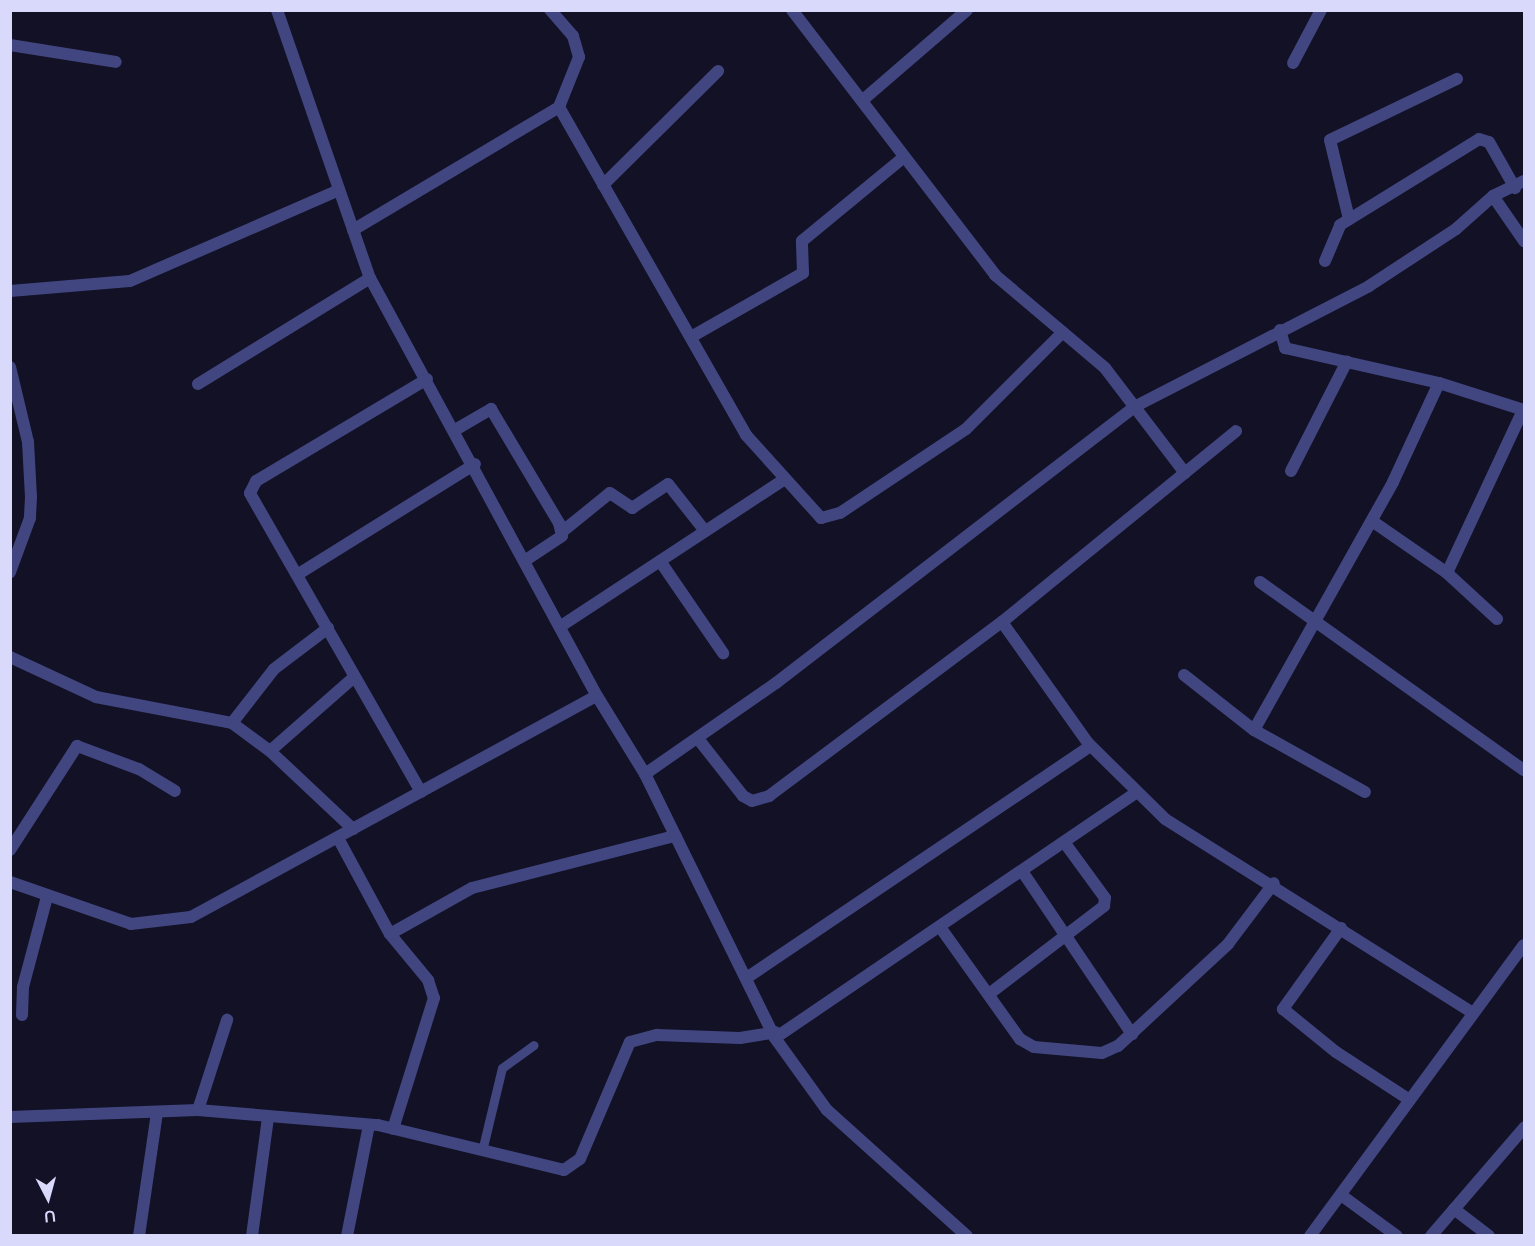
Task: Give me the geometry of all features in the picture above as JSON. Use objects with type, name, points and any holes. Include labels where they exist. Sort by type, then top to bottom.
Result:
[{"type":"street","points":[[277,10],[370,278],[475,464],[597,696],[645,774],[776,1035],[827,1110],[967,1236]]},
{"type":"street","points":[[353,230],[559,107],[579,57],[573,36],[550,10]]},
{"type":"street","points":[[792,10],[864,99],[904,157],[995,275],[1105,369],[1136,406],[1185,473]]},
{"type":"street","points":[[864,99],[967,10]]},
{"type":"street","points":[[1293,63],[1321,10]]},
{"type":"street","points":[[10,45],[116,62]]},
{"type":"street","points":[[603,185],[718,71]]},
{"type":"street","points":[[1349,219],[1330,140],[1457,79]]},
{"type":"street","points":[[559,107],[746,435],[812,514],[831,518],[966,429],[1063,332]]},
{"type":"street","points":[[645,774],[699,740],[1136,406],[1369,286],[1456,229],[1493,196],[1520,185],[1483,138],[1349,219],[1333,234],[1325,261]]},
{"type":"street","points":[[691,337],[803,273],[802,241],[904,157]]},
{"type":"street","points":[[10,291],[130,281],[339,189]]},
{"type":"street","points":[[1493,196],[1524,241]]},
{"type":"street","points":[[198,384],[370,278]]},
{"type":"street","points":[[1280,330],[1286,348],[1439,383],[1523,411],[1447,573]]},
{"type":"street","points":[[1291,471],[1347,361]]},
{"type":"street","points":[[10,367],[28,442],[31,497],[30,518],[10,572]]},
{"type":"street","points":[[421,792],[353,678],[300,573],[252,500],[251,486],[427,379]]},
{"type":"street","points":[[1254,730],[1372,521],[1439,383]]},
{"type":"street","points":[[455,430],[491,409],[563,531]]},
{"type":"street","points":[[699,740],[743,796],[760,801],[1002,622],[1236,431]]},
{"type":"street","points":[[300,573],[475,464]]},
{"type":"street","points":[[561,626],[783,480]]},
{"type":"street","points":[[526,560],[610,493],[632,508],[668,484],[705,531]]},
{"type":"street","points":[[1372,521],[1447,573],[1497,619]]},
{"type":"street","points":[[660,561],[723,653]]},
{"type":"street","points":[[1260,582],[1316,618],[1524,770]]},
{"type":"street","points":[[1002,622],[1090,746],[1136,793],[1174,825],[1274,883],[1473,1013]]},
{"type":"street","points":[[232,723],[274,669],[328,628]]},
{"type":"street","points":[[10,657],[96,697],[232,723],[270,751],[353,829]]},
{"type":"street","points":[[1184,675],[1254,730],[1365,792]]},
{"type":"street","points":[[270,751],[353,678]]},
{"type":"street","points":[[10,882],[47,897],[131,924],[182,919],[208,911],[597,696]]},
{"type":"street","points":[[10,850],[77,746],[139,769],[175,791]]},
{"type":"street","points":[[748,977],[1090,746]]},
{"type":"street","points":[[10,1117],[198,1110],[268,1118],[369,1125],[482,1151],[572,1168],[630,1042],[657,1035],[740,1038],[776,1035],[940,927],[1136,793]]},
{"type":"street","points":[[390,934],[472,888],[675,836]]},
{"type":"street","points":[[338,838],[390,934],[428,980],[434,998],[393,1129]]},
{"type":"street","points":[[989,994],[1068,937],[1106,902],[1064,842]]},
{"type":"street","points":[[1022,871],[1132,1034]]},
{"type":"street","points":[[940,927],[1020,1039],[1034,1047],[1102,1053],[1132,1034],[1228,944],[1274,883]]},
{"type":"street","points":[[22,1015],[47,897]]},
{"type":"street","points":[[1341,928],[1283,1009],[1336,1052],[1410,1100]]},
{"type":"street","points":[[1310,1236],[1524,945]]},
{"type":"street","points":[[198,1110],[227,1020]]},
{"type":"street","points":[[139,1236],[157,1112]]},
{"type":"street","points":[[252,1236],[268,1118]]},
{"type":"street","points":[[347,1236],[369,1125]]},
{"type":"street","points":[[1431,1236],[1522,1135]]},
{"type":"street","points":[[1341,1195],[1397,1236]]},
{"type":"street","points":[[1454,1209],[1489,1236]]},
{"type":"lane","points":[[482,1151],[502,1068],[534,1045]]}]
